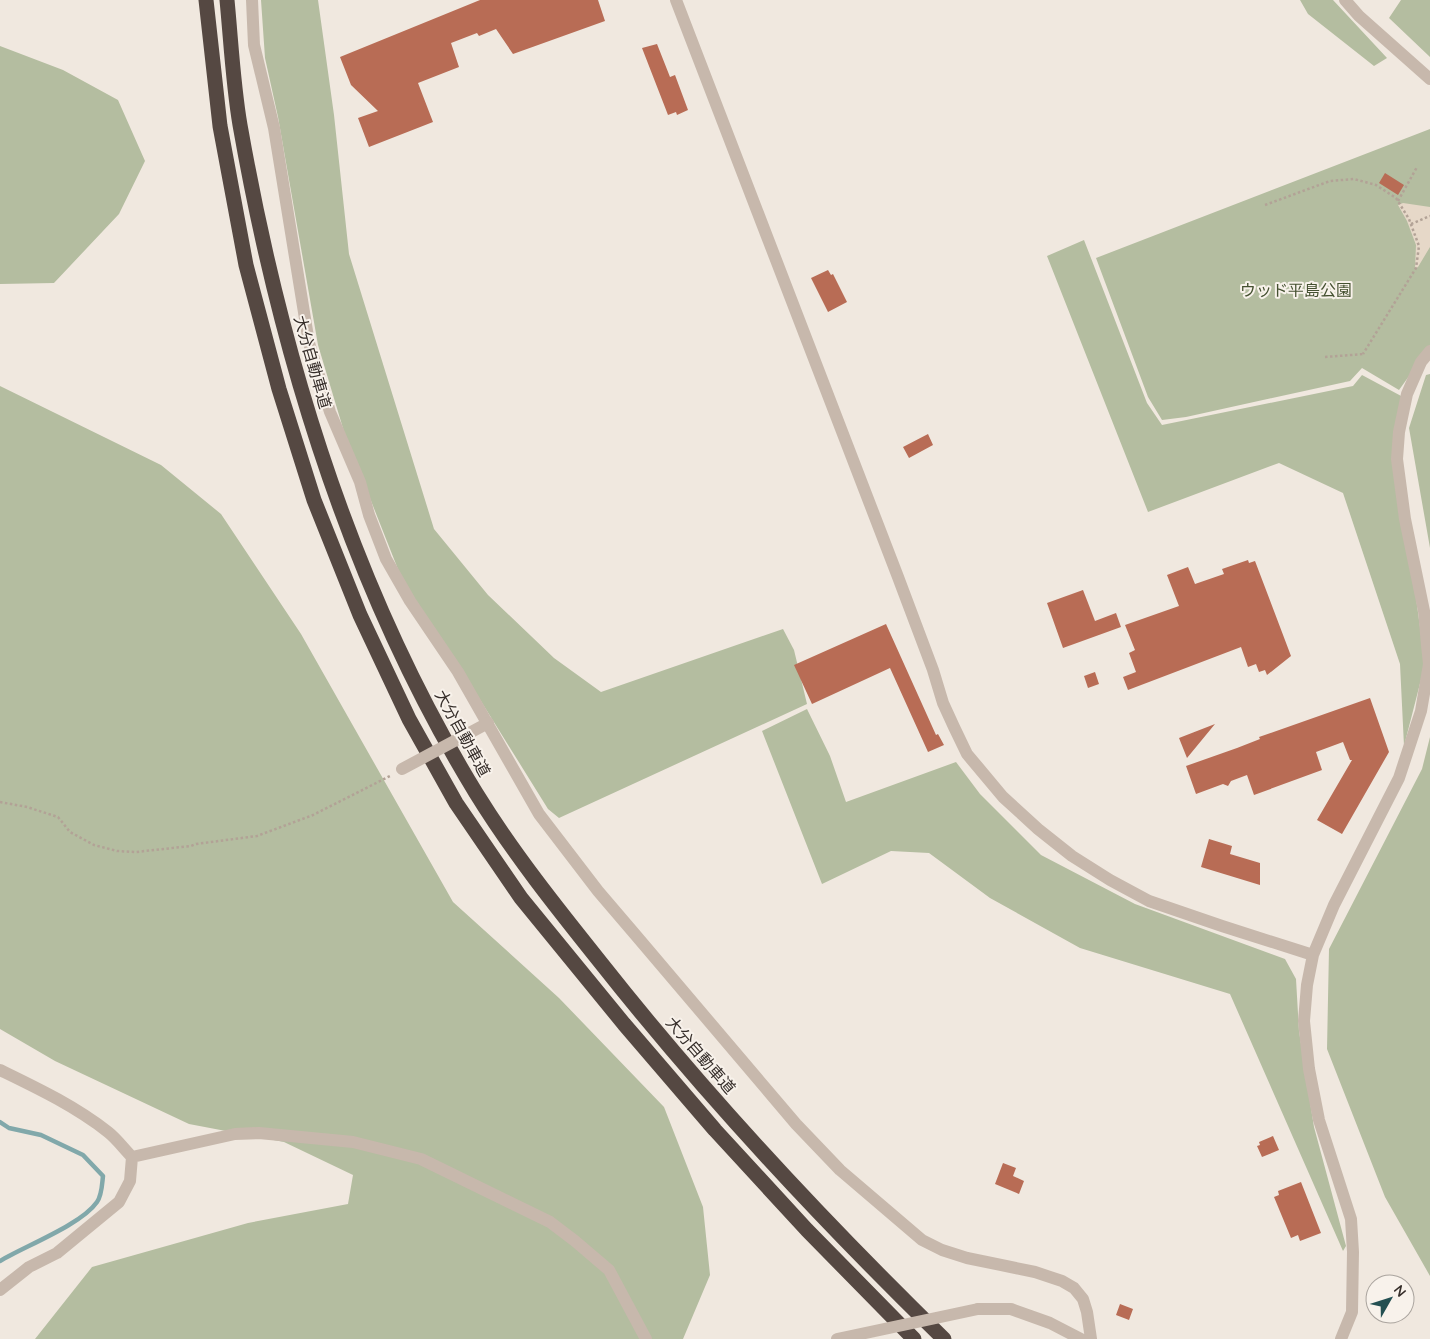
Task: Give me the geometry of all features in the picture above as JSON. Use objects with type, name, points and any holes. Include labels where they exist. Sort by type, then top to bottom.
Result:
[{"type":"highway","points":[[206,0],[220,126],[230,181],[246,265],[279,389],[314,500],[360,615],[409,719],[456,803],[521,898],[624,1024],[728,1145],[807,1230],[914,1339]]},
{"type":"highway","name":"大分自動車道","points":[[227,0],[240,121],[267,259],[300,383],[334,493],[380,608],[428,709],[477,794],[539,885],[640,1013],[732,1118],[823,1216],[944,1339]]},
{"type":"street","points":[[252,0],[254,45],[274,128],[309,343],[330,412],[360,482],[369,515],[386,559],[410,601],[458,672],[539,814],[598,890],[796,1124],[834,1163],[922,1240],[942,1250],[967,1258],[1035,1272],[1062,1281],[1074,1288],[1082,1299],[1087,1312],[1091,1339]]},
{"type":"street","points":[[676,0],[898,577],[933,670],[943,703],[967,754],[1002,797],[1038,829],[1072,856],[1110,880],[1150,901],[1313,955]]},
{"type":"street","points":[[1345,0],[1359,16],[1430,79]]},
{"type":"street","points":[[1341,1339],[1352,1312],[1353,1252],[1351,1219],[1319,1120],[1309,1069],[1304,1021],[1307,985],[1313,955],[1334,905],[1399,778],[1421,711],[1429,664],[1424,611],[1405,519],[1397,460],[1399,432],[1407,394],[1421,362],[1430,351]]},
{"type":"street","points":[[402,769],[488,722]]},
{"type":"street","points":[[0,1070],[53,1096],[90,1119],[110,1133],[132,1157],[130,1181],[119,1202],[57,1253],[29,1266],[0,1290]]},
{"type":"street","points":[[132,1157],[235,1134],[259,1133],[353,1142],[421,1159],[550,1222],[575,1241],[609,1270],[646,1339]]},
{"type":"street","points":[[837,1339],[978,1309],[1011,1309],[1050,1323],[1081,1339]]},
{"type":"path","points":[[1398,201],[1417,167]]},
{"type":"path","points":[[1265,205],[1330,181],[1354,179],[1376,185],[1396,198],[1419,246],[1416,268],[1365,354],[1326,357]]},
{"type":"path","points":[[1410,224],[1428,217],[1430,220]]},
{"type":"path","points":[[0,802],[27,807],[58,817],[70,832],[94,845],[117,852],[136,852],[257,836],[313,815],[402,769]]},
{"type":"green space","points":[[261,0],[318,0],[334,115],[349,254],[434,529],[488,595],[554,658],[601,692],[783,629],[794,650],[807,704],[559,818],[548,809],[474,690],[405,587],[345,435],[318,345],[278,117],[265,58]]},
{"type":"green space","points":[[1300,0],[1333,0],[1387,58],[1374,66],[1308,14]]},
{"type":"green space","points":[[1401,0],[1430,0],[1430,57],[1389,18]]},
{"type":"green space","points":[[0,46],[63,70],[118,100],[145,161],[119,214],[54,283],[0,284]]},
{"type":"green space","name":"ウッド平島公園","points":[[1430,129],[1430,347],[1399,390],[1362,368],[1350,381],[1186,417],[1162,420],[1148,397],[1096,258]]},
{"type":"green space","points":[[1084,240],[1147,403],[1162,425],[1353,386],[1362,375],[1403,397],[1394,435],[1425,664],[1404,746],[1400,664],[1343,493],[1279,463],[1148,512],[1047,256]]},
{"type":"green space","points":[[1430,374],[1430,548],[1409,428],[1426,375]]},
{"type":"green space","points":[[0,386],[161,465],[221,514],[301,634],[453,902],[559,998],[664,1107],[703,1207],[710,1275],[683,1339],[35,1339],[92,1267],[248,1223],[348,1204],[353,1175],[284,1142],[189,1124],[55,1061],[0,1029]]},
{"type":"green space","points":[[807,709],[830,756],[846,802],[956,762],[980,794],[1041,855],[1135,904],[1285,959],[1296,979],[1299,1031],[1314,1127],[1346,1246],[1343,1251],[1230,994],[1080,948],[990,898],[929,853],[891,851],[822,884],[762,731]]},
{"type":"green space","points":[[1430,737],[1430,1276],[1385,1197],[1327,1049],[1329,949],[1422,769]]},
{"type":"shaded area","points":[[1403,203],[1430,207],[1430,247],[1415,269],[1416,245],[1407,221],[1398,205]]},
{"type":"building","points":[[480,0],[598,0],[605,21],[513,54],[496,29],[479,36],[477,33],[451,43],[459,67],[418,83],[433,122],[369,147],[358,118],[378,111],[351,85],[340,57]]},
{"type":"building","points":[[657,44],[670,77],[675,75],[688,110],[677,115],[676,112],[668,115],[642,48]]},
{"type":"building","points":[[1385,173],[1404,185],[1398,195],[1379,183]]},
{"type":"building","points":[[828,270],[831,275],[833,274],[847,302],[828,312],[811,278]]},
{"type":"building","points":[[928,434],[933,445],[909,458],[903,447]]},
{"type":"building","points":[[1248,560],[1249,563],[1255,561],[1291,656],[1267,675],[1265,670],[1259,672],[1256,664],[1248,667],[1241,647],[1128,690],[1123,677],[1136,672],[1129,653],[1135,650],[1125,625],[1179,606],[1167,575],[1188,567],[1195,584],[1224,574],[1222,569]]},
{"type":"building","points":[[1083,590],[1095,621],[1116,613],[1121,627],[1063,648],[1047,603]]},
{"type":"building","points":[[886,624],[936,735],[938,734],[944,745],[928,752],[890,668],[812,704],[794,665]]},
{"type":"building","points":[[1095,672],[1099,684],[1088,688],[1084,676]]},
{"type":"building","points":[[1370,698],[1389,752],[1342,834],[1317,820],[1352,760],[1350,760],[1343,742],[1316,752],[1322,770],[1254,795],[1247,775],[1231,781],[1228,786],[1223,784],[1196,794],[1186,766],[1260,739],[1259,737]]},
{"type":"building","points":[[1215,724],[1187,758],[1179,738]]},
{"type":"building","points":[[1209,839],[1232,846],[1230,854],[1260,863],[1260,885],[1201,867]]},
{"type":"building","points":[[1273,1136],[1279,1150],[1262,1157],[1257,1146],[1260,1145],[1259,1142]]},
{"type":"building","points":[[1003,1163],[1016,1168],[1013,1176],[1024,1181],[1019,1194],[995,1184]]},
{"type":"building","points":[[1301,1182],[1321,1233],[1300,1241],[1298,1235],[1291,1238],[1274,1197],[1279,1195],[1278,1191]]},
{"type":"building","points":[[1120,1304],[1133,1309],[1129,1320],[1116,1315]]},
{"type":"waterway","points":[[0,1122],[9,1128],[41,1135],[83,1155],[103,1176],[100,1196],[89,1211],[66,1227],[0,1261]]}]
